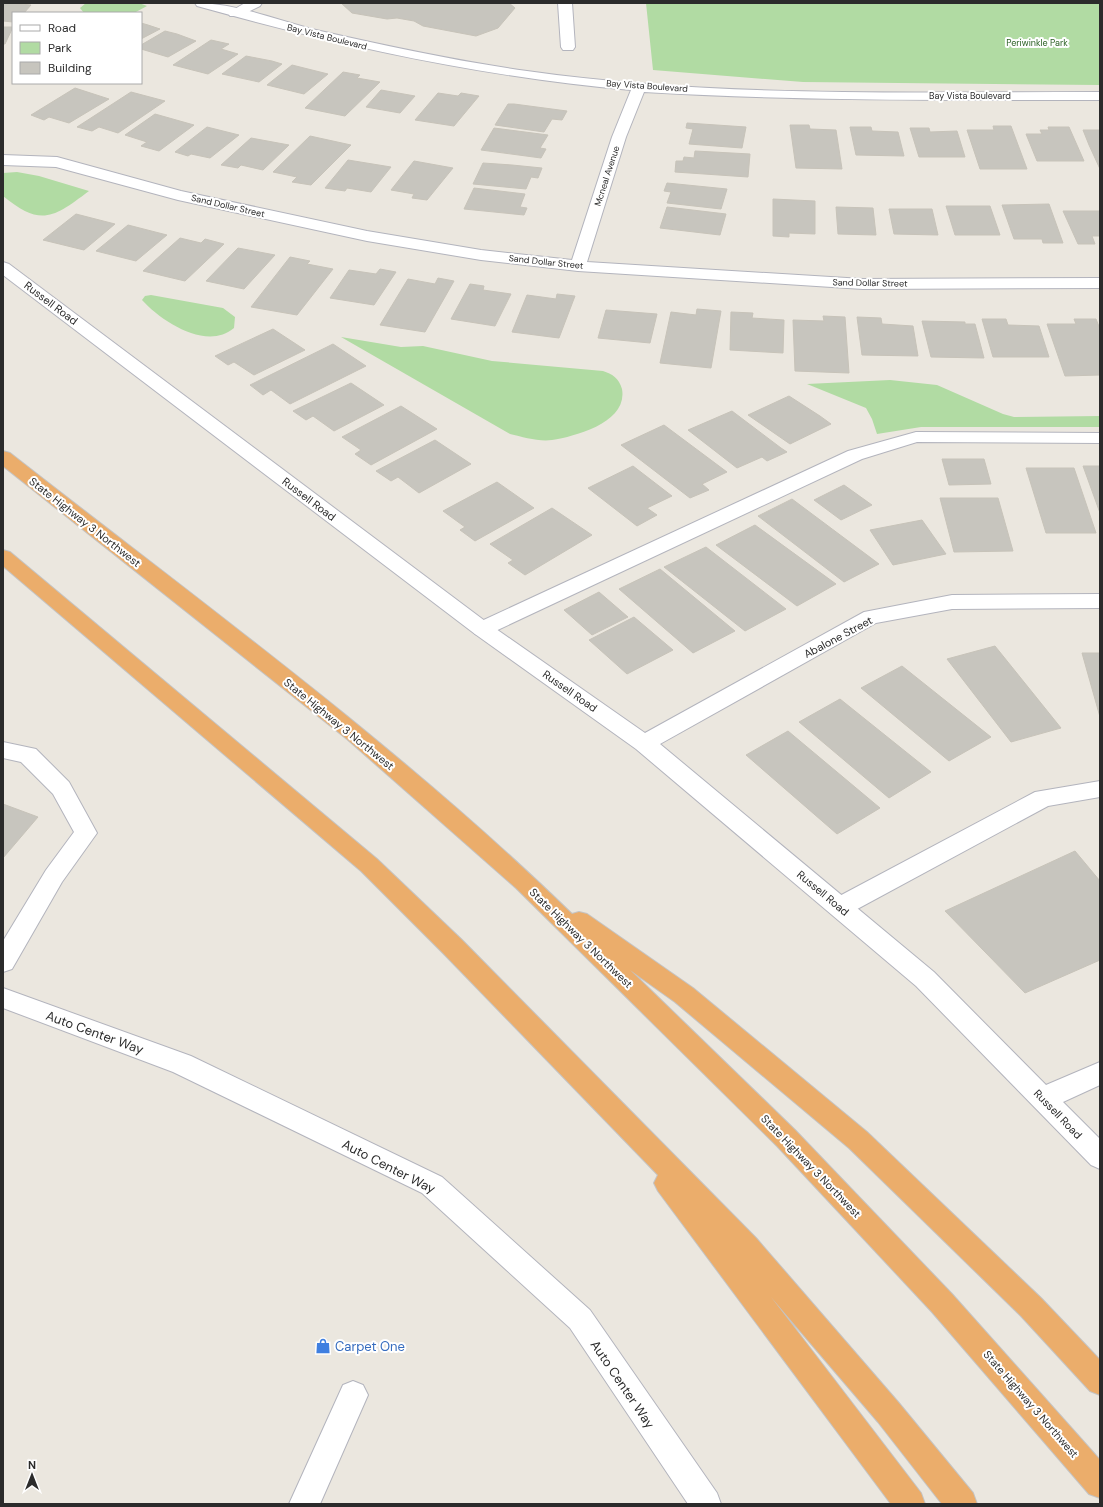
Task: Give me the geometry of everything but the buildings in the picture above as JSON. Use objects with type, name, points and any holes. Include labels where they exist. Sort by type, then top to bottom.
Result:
[{"type":"highway","name":"State Highway 3 Northwest","points":[[3,456],[355,734],[524,882],[791,1144],[942,1303],[1100,1484]]},
{"type":"highway","points":[[3,556],[369,865],[609,1106],[746,1247],[888,1412],[962,1504]]},
{"type":"highway","points":[[524,882],[684,996],[858,1140],[1030,1307],[1100,1381]]},
{"type":"highway","points":[[609,1106],[910,1504]]},
{"type":"street","name":"Bay Vista Boulevard","points":[[202,3],[318,36],[388,52],[520,73],[639,87],[798,94],[1100,96]]},
{"type":"street","points":[[234,13],[254,3]]},
{"type":"street","points":[[565,3],[568,47]]},
{"type":"street","name":"Mcneal Avenue","points":[[578,266],[619,137],[639,87]]},
{"type":"street","name":"Sand Dollar Street","points":[[3,160],[57,162],[181,195],[367,236],[481,255],[578,266],[863,284],[1100,283]]},
{"type":"street","name":"Russell Road","points":[[3,267],[482,629],[644,743],[925,979],[1100,1157]]},
{"type":"street","points":[[482,629],[856,455],[916,437],[1100,438]]},
{"type":"street","name":"Abalone Street","points":[[644,743],[871,618],[952,602],[1100,601]]},
{"type":"street","points":[[3,750],[28,755],[61,788],[86,833],[54,876],[3,962]]},
{"type":"street","points":[[840,908],[1043,798],[1100,789]]},
{"type":"street","name":"Auto Center Way","points":[[3,998],[182,1064],[432,1185],[580,1319],[706,1504]]},
{"type":"street","points":[[1043,1099],[1100,1074]]},
{"type":"street","points":[[304,1504],[353,1395]]},
{"type":"green space","points":[[86,3],[139,3],[147,6],[136,12],[83,12],[80,8]]},
{"type":"green space","name":"Periwinkle Park","points":[[646,3],[1100,3],[1100,85],[803,82],[653,70]]},
{"type":"green space","points":[[17,172],[39,176],[89,191],[66,208],[56,213],[37,215],[16,206],[3,196],[3,173]]},
{"type":"green space","points":[[151,295],[223,308],[235,317],[234,328],[223,334],[211,336],[198,335],[185,331],[161,317],[142,300],[145,296]]},
{"type":"green space","points":[[341,337],[401,347],[423,346],[492,361],[603,371],[612,375],[619,382],[622,389],[622,401],[617,410],[609,419],[587,431],[552,440],[526,438],[510,434]]},
{"type":"green space","points":[[890,380],[937,385],[1003,414],[1014,417],[1100,416],[1100,427],[921,427],[877,434],[872,419],[866,408],[807,384]]},
{"type":"place","name":"Carpet One","points":[[323,1346]]}]
